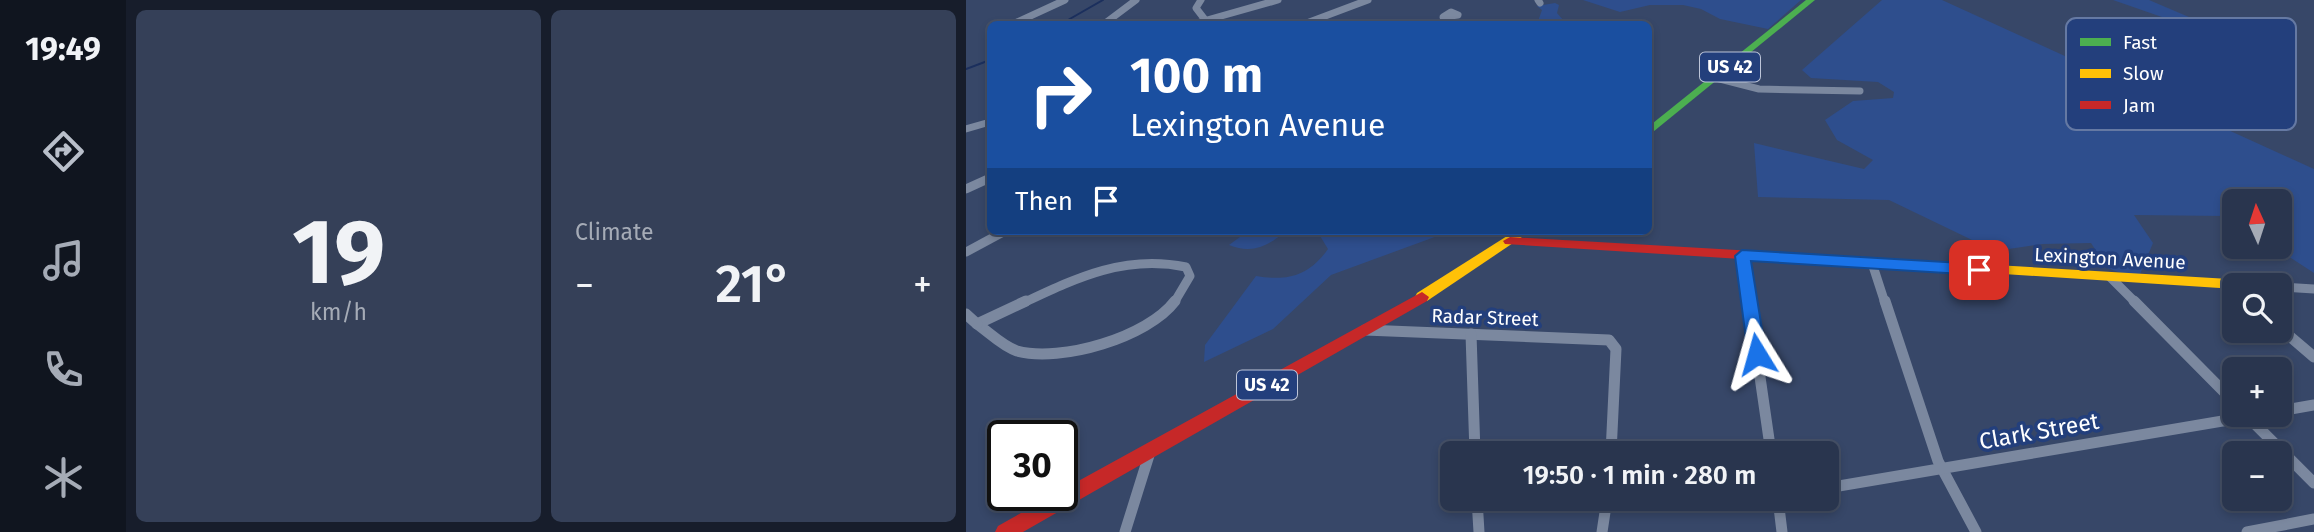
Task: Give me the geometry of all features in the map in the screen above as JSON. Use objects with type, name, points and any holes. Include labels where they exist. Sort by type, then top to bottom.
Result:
[{"type":"main road","name":"US 42","points":[[1652,130],[1811,0]]},
{"type":"main road","name":"US 42","points":[[1005,532],[1364,330],[1480,262],[1518,235]]},
{"type":"main road","name":"Lexington Avenue","points":[[1510,241],[2222,285]]},
{"type":"street","points":[[1020,21],[1065,0]]},
{"type":"street","points":[[1108,21],[1136,0]]},
{"type":"street","points":[[1201,0],[1196,10],[1206,21],[1278,0]]},
{"type":"street","points":[[1312,21],[1368,0]]},
{"type":"street","points":[[1451,12],[1454,0]]},
{"type":"street","points":[[1716,78],[1759,89],[1860,91]]},
{"type":"street","points":[[966,129],[987,123]]},
{"type":"street","points":[[966,189],[987,179]]},
{"type":"street","points":[[966,251],[997,235]]},
{"type":"street","points":[[1742,256],[1769,441]]},
{"type":"street","points":[[966,314],[977,324],[1010,348],[1028,353],[1052,352],[1123,337],[1148,326],[1166,312],[1188,282],[1189,271],[1172,263],[1101,269],[977,324]]},
{"type":"street","points":[[1872,263],[1941,469],[1976,532]]},
{"type":"street","points":[[2110,277],[2222,390]]},
{"type":"street","points":[[2292,288],[2314,289]]},
{"type":"street","name":"Radar Street","points":[[1364,330],[1605,339],[1613,342],[1616,349],[1612,441]]},
{"type":"street","points":[[1471,334],[1475,441]]},
{"type":"street","points":[[2292,338],[2314,357]]},
{"type":"street","points":[[2292,409],[2314,405]]},
{"type":"street","name":"Clark Street","points":[[1839,486],[2222,420]]},
{"type":"street","points":[[2262,427],[2314,483]]},
{"type":"street","points":[[1125,532],[1151,450]]},
{"type":"street","points":[[1478,511],[1479,532]]},
{"type":"street","points":[[1602,532],[1605,511]]},
{"type":"street","points":[[1779,511],[1782,532]]},
{"type":"street","points":[[2247,532],[2314,519]]},
{"type":"shaded area","points":[[1583,0],[1801,0],[1768,29],[1720,19],[1701,9],[1683,5],[1650,5],[1620,12]]},
{"type":"shaded area","points":[[1882,0],[1942,0],[2066,57],[2066,130],[2228,130],[2314,169],[2314,273],[2292,259],[2292,189],[2222,189],[2222,216],[2134,215],[2153,243],[2138,279],[2107,268],[2091,243],[2043,244],[1995,251],[1889,200],[1758,197],[1754,143],[1864,169],[1873,160],[1837,140],[1825,120],[1853,101],[1893,98],[1894,92],[1878,82],[1811,78],[1802,70]]},
{"type":"shaded area","points":[[2113,0],[2149,0],[2191,18],[2165,18]]},
{"type":"shaded area","points":[[1555,3],[1559,5],[1557,13],[1563,20],[1572,21],[1538,21],[1542,10],[1537,6]]},
{"type":"shaded area","points":[[1243,235],[1280,235],[1266,245],[1252,249],[1229,245]]},
{"type":"shaded area","points":[[1319,235],[1440,235],[1331,275],[1273,329],[1204,362],[1205,345],[1256,276],[1278,278],[1296,275],[1313,266],[1328,249]]},
{"type":"waterway","points":[[1066,21],[1103,0]]},
{"type":"waterway","points":[[966,69],[987,61]]},
{"type":"traffic: fast","points":[[1652,130],[1811,0]]},
{"type":"traffic: slow","points":[[1422,297],[1518,235]]},
{"type":"traffic: slow","points":[[1962,268],[2222,284]]},
{"type":"traffic: jam","points":[[1510,241],[1962,268]]},
{"type":"traffic: jam","points":[[1005,532],[1422,297]]},
{"type":"route","points":[[1757,354],[1742,256],[1979,270]]}]
